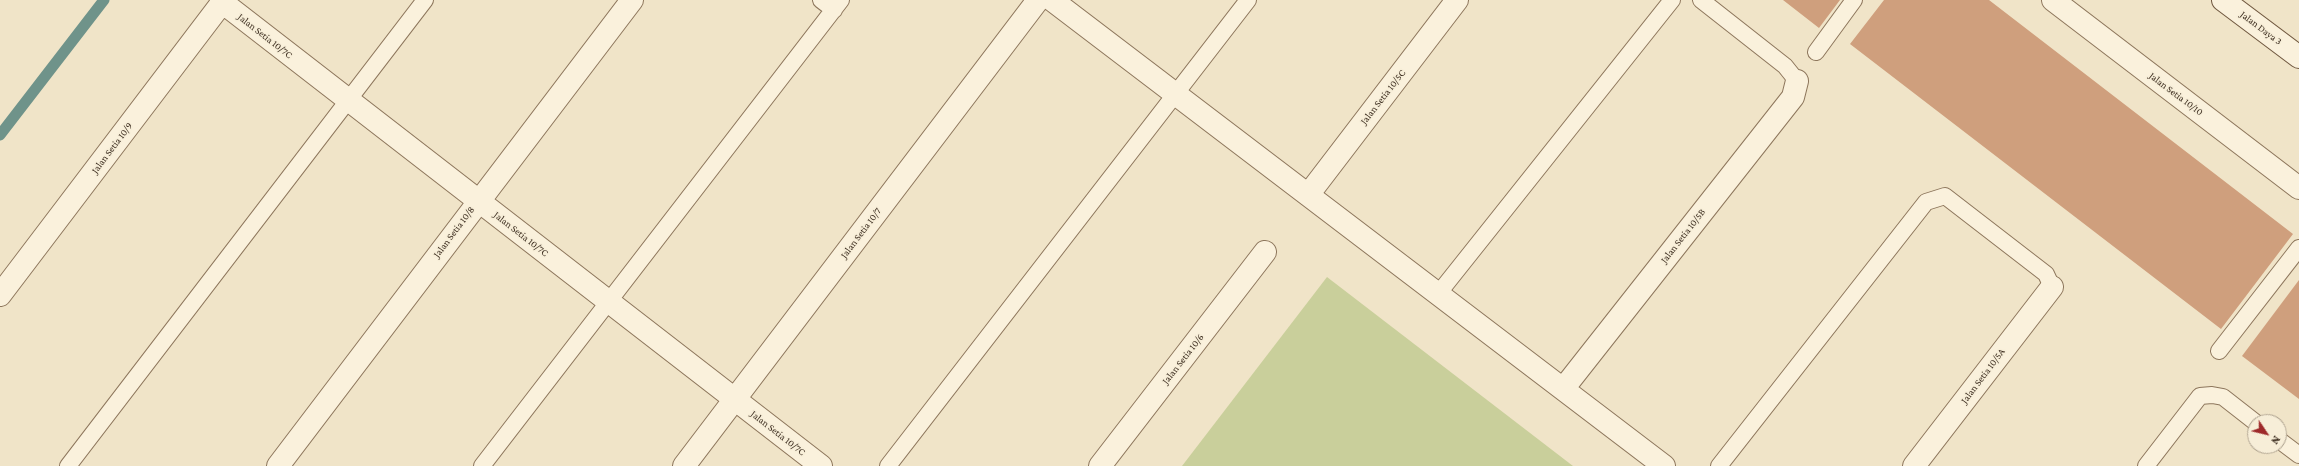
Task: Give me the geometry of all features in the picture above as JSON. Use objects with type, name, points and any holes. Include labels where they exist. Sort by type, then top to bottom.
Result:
[{"type":"street","name":"Jalan Setia 10/8","points":[[278,466],[478,200],[632,0]]},
{"type":"street","name":"Jalan Setia 10/7","points":[[684,466],[1038,0]]},
{"type":"street","points":[[1052,0],[1664,466]]},
{"type":"street","name":"Jalan Setia 10/5C","points":[[1308,195],[1457,0]]},
{"type":"street","name":"Jalan Setia 10/10","points":[[2053,0],[2299,188]]},
{"type":"street","name":"Jalan Daya 3","points":[[2223,0],[2299,56]]},
{"type":"street","name":"Jalan Setia 10/7C","points":[[223,1],[348,100],[821,466]]},
{"type":"street","name":"Jalan Setia 10/9","points":[[0,295],[223,1]]},
{"type":"street","name":"Jalan Setia 10/5B","points":[[1563,389],[1792,97],[1797,81]]},
{"type":"street","name":"Jalan Setia 10/6","points":[[1100,466],[1265,252]]},
{"type":"street","name":"Jalan Setia 10/5A","points":[[1914,466],[2052,287]]},
{"type":"lane","points":[[68,466],[425,0]]},
{"type":"lane","points":[[888,466],[1248,0]]},
{"type":"lane","points":[[1438,294],[1672,0]]},
{"type":"lane","points":[[1701,0],[1785,66],[1797,81]]},
{"type":"lane","points":[[1816,52],[1854,0]]},
{"type":"lane","points":[[482,466],[832,3]]},
{"type":"lane","points":[[1719,466],[1926,202],[1945,196],[2046,274],[2052,287]]},
{"type":"lane","points":[[2219,351],[2299,248]]},
{"type":"lane","points":[[2146,466],[2200,396],[2212,395],[2223,398],[2247,415]]},
{"type":"lane","points":[[2287,446],[2299,455]]},
{"type":"green space","points":[[1327,277],[1573,466],[1182,466]]},
{"type":"building","points":[[1783,0],[1840,0],[1819,28]]},
{"type":"building","points":[[1884,0],[1989,0],[2293,234],[2221,329],[1850,44]]},
{"type":"building","points":[[2299,280],[2299,399],[2242,356]]},
{"type":"waterway","points":[[0,135],[104,0]]}]
